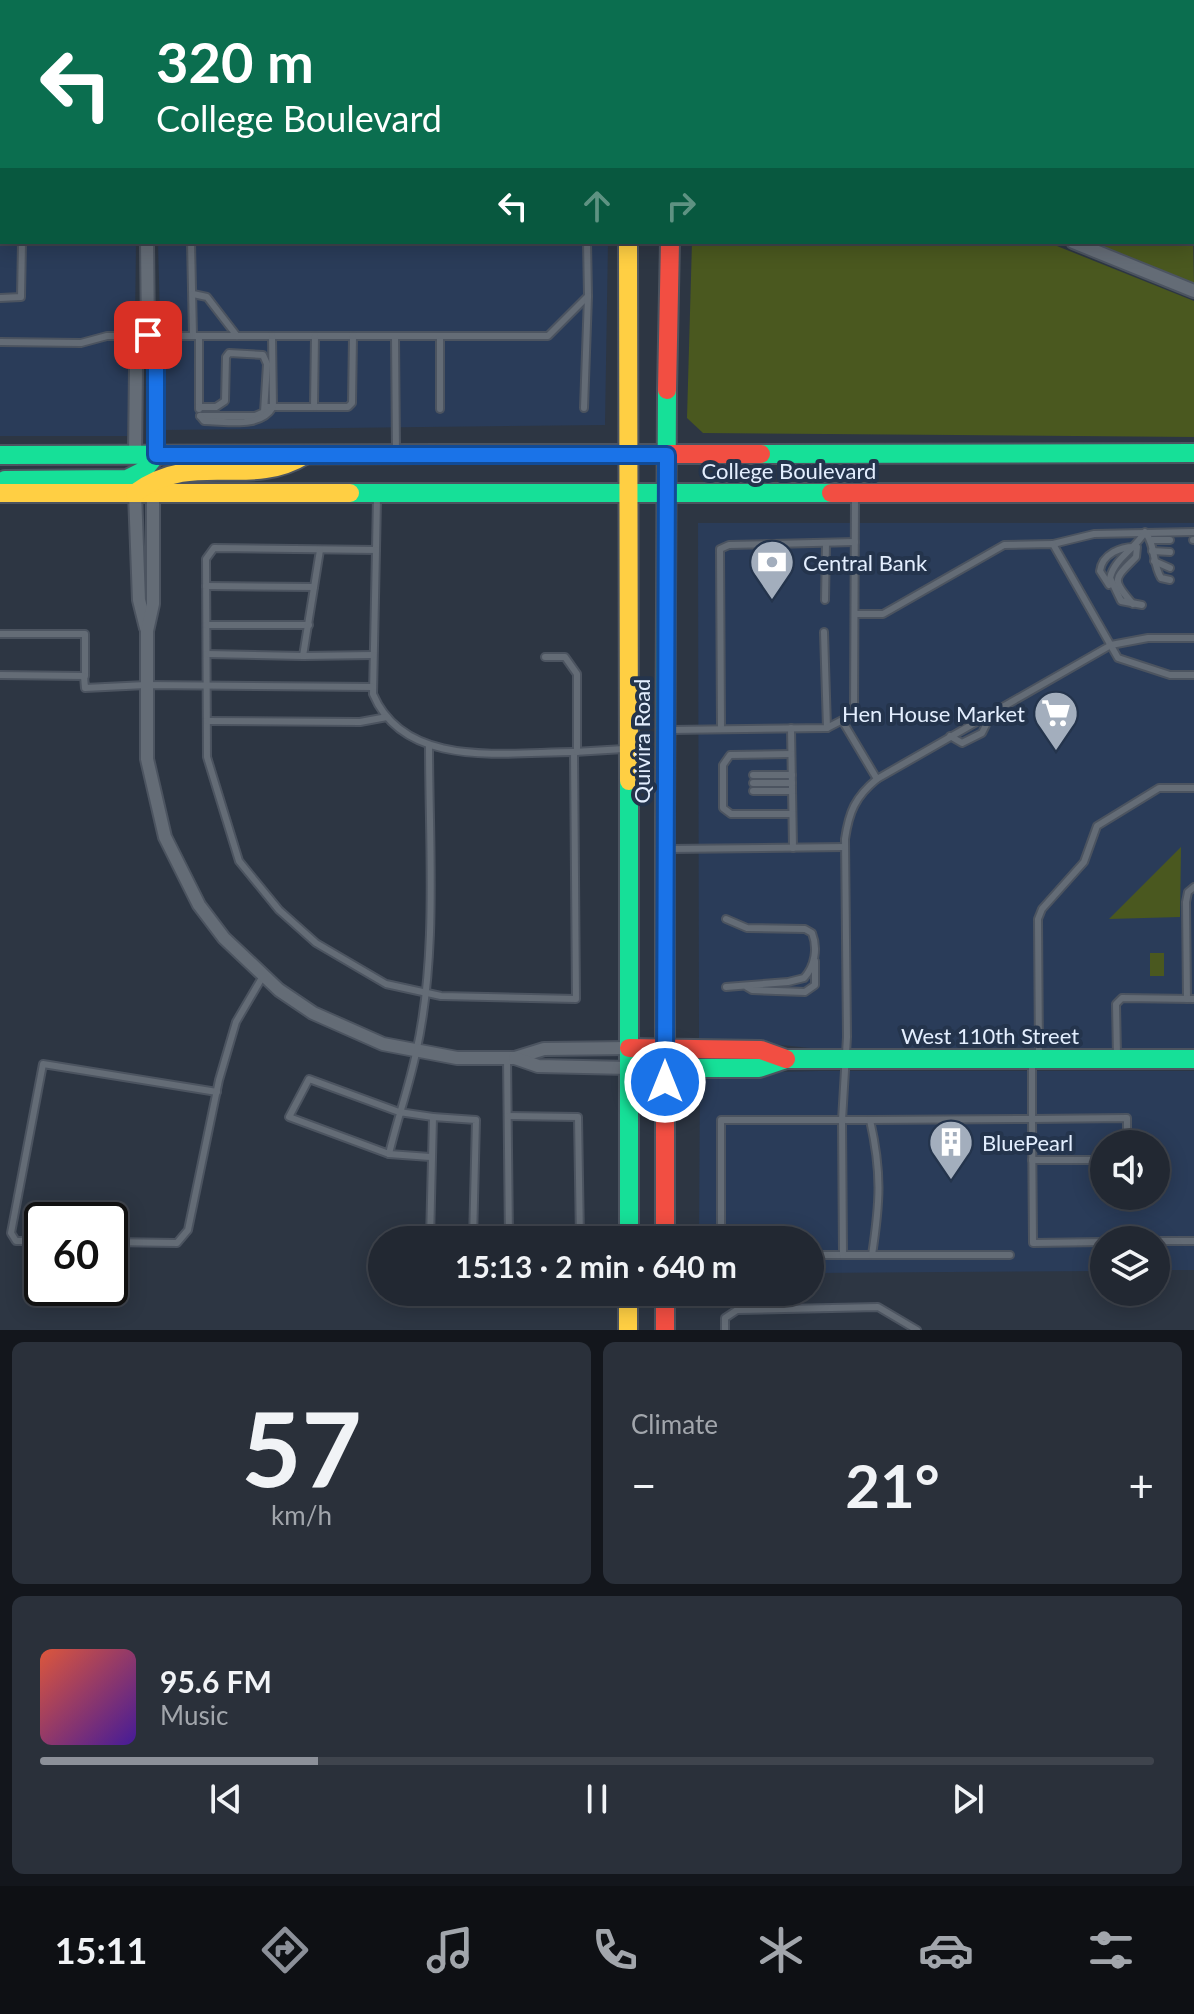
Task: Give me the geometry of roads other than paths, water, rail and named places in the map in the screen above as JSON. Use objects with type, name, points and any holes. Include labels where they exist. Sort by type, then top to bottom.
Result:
[{"type":"main road","name":"Quivira Road","points":[[628,244],[629,1226]]},
{"type":"main road","name":"Quivira Road","points":[[665,1226],[665,494],[670,244]]},
{"type":"main road","name":"College Boulevard","points":[[0,455],[1194,453]]},
{"type":"main road","points":[[0,483],[5,480],[127,479],[143,471],[156,455]]},
{"type":"main road","points":[[144,493],[152,480],[176,471],[284,468],[305,455]]},
{"type":"main road","name":"College Boulevard","points":[[0,493],[1194,493]]},
{"type":"main road","name":"West 110th Street","points":[[629,1048],[761,1050],[786,1059]]},
{"type":"main road","name":"West 110th Street","points":[[629,1068],[759,1068],[786,1059],[1194,1059]]},
{"type":"main road","points":[[628,1306],[628,1330]]},
{"type":"main road","points":[[665,1306],[665,1330]]},
{"type":"street","points":[[135,455],[136,367],[148,335],[147,244]]},
{"type":"street","points":[[1078,244],[1194,291]]},
{"type":"street","points":[[148,335],[156,355],[156,455]]},
{"type":"street","name":"West 110th Street","points":[[144,493],[139,600],[147,631],[147,759],[165,837],[199,905],[224,938],[263,976],[313,1013],[344,1029],[416,1052],[457,1058],[511,1058],[544,1049],[629,1048]]},
{"type":"street","name":"West 110th Street","points":[[511,1058],[538,1066],[629,1068]]},
{"type":"lane","points":[[0,298],[21,297],[22,244]]},
{"type":"lane","points":[[191,244],[199,407],[204,421],[256,421],[268,416],[272,336]]},
{"type":"lane","points":[[584,408],[587,244]]},
{"type":"lane","points":[[193,294],[207,297],[234,327],[237,336]]},
{"type":"lane","points":[[0,342],[81,343],[107,336],[148,335],[548,336],[588,296]]},
{"type":"lane","points":[[314,407],[315,336]]},
{"type":"lane","points":[[270,407],[348,407],[352,403],[353,336]]},
{"type":"lane","points":[[395,336],[396,454]]},
{"type":"lane","points":[[440,336],[440,409]]},
{"type":"lane","points":[[199,407],[216,407],[225,401],[226,357],[235,351],[258,352],[265,358],[270,407]]},
{"type":"lane","points":[[377,493],[373,687],[379,709],[395,726],[429,745],[448,751],[575,752],[628,748]]},
{"type":"lane","points":[[665,730],[827,728],[854,714],[855,493]]},
{"type":"lane","points":[[1145,532],[1152,540],[1154,561],[1161,578],[1170,580]]},
{"type":"lane","points":[[1133,604],[1118,581],[1121,569],[1145,532]]},
{"type":"lane","points":[[855,614],[883,614],[1004,545],[1053,544],[1094,534],[1194,532]]},
{"type":"lane","points":[[1152,540],[1170,540]]},
{"type":"lane","points":[[721,729],[720,549],[729,545],[855,542]]},
{"type":"lane","points":[[825,600],[826,543]]},
{"type":"lane","points":[[1053,544],[1118,658],[1170,675],[1194,675]]},
{"type":"lane","points":[[1137,547],[1120,548],[1101,564],[1100,571],[1121,601],[1142,605]]},
{"type":"lane","points":[[376,550],[214,548],[206,559],[207,757],[239,861],[279,910],[316,943],[386,984],[441,996],[576,999],[577,674],[565,657],[545,657]]},
{"type":"lane","points":[[303,656],[320,550]]},
{"type":"lane","points":[[1152,551],[1170,552]]},
{"type":"lane","points":[[1111,586],[1112,569],[1128,559]]},
{"type":"lane","points":[[1154,561],[1170,568]]},
{"type":"lane","points":[[206,586],[314,587]]},
{"type":"lane","points":[[207,625],[309,625]]},
{"type":"lane","points":[[824,632],[827,728]]},
{"type":"lane","points":[[0,634],[85,634],[85,688],[146,685],[207,688],[373,687]]},
{"type":"lane","points":[[843,1255],[843,1059],[847,1037],[845,847],[850,811],[862,791],[877,779],[1111,645],[1148,638],[1194,638]]},
{"type":"lane","points":[[207,654],[373,655]]},
{"type":"lane","points":[[0,675],[85,676]]},
{"type":"lane","points":[[207,721],[360,722],[387,717]]},
{"type":"lane","points":[[950,736],[962,743],[982,733],[986,725],[982,718]]},
{"type":"lane","points":[[843,722],[877,779]]},
{"type":"lane","points":[[791,728],[793,848]]},
{"type":"lane","points":[[389,1154],[416,1052],[428,954],[429,745]]},
{"type":"lane","points":[[791,754],[730,755],[724,761],[723,808],[727,813],[792,814]]},
{"type":"lane","points":[[723,779],[732,779]]},
{"type":"lane","points":[[753,779],[792,779]]},
{"type":"lane","points":[[1090,1242],[1033,1243],[1032,1119],[1038,919],[1042,909],[1084,862],[1097,826],[1159,788],[1194,788]]},
{"type":"lane","points":[[723,791],[732,791]]},
{"type":"lane","points":[[753,791],[792,791]]},
{"type":"lane","points":[[665,849],[845,847]]},
{"type":"lane","points":[[1117,1059],[1116,1004],[1122,998],[1191,999],[1186,902],[1188,892],[1194,887]]},
{"type":"lane","points":[[726,919],[747,928],[805,929],[812,933],[815,940],[815,985],[805,992],[726,987]]},
{"type":"lane","points":[[747,987],[751,983],[788,982],[804,978],[815,957]]},
{"type":"lane","points":[[128,1242],[177,1243],[188,1230],[217,1092],[236,1022],[263,976]]},
{"type":"lane","points":[[509,1226],[511,1058]]},
{"type":"lane","points":[[24,1241],[16,1241],[11,1233],[43,1064],[217,1092]]},
{"type":"lane","points":[[430,1157],[389,1154],[289,1117],[309,1079],[399,1112],[476,1120],[473,1226]]},
{"type":"lane","points":[[508,1116],[578,1117],[580,1226]]},
{"type":"lane","points":[[430,1226],[433,1117]]},
{"type":"lane","points":[[721,1226],[721,1120],[1127,1118],[1127,1130]]},
{"type":"lane","points":[[870,1120],[880,1176],[872,1255]]},
{"type":"lane","points":[[1032,1160],[1090,1160]]},
{"type":"lane","points":[[1170,1241],[1194,1241]]},
{"type":"lane","points":[[824,1255],[1010,1255]]},
{"type":"lane","points":[[725,1330],[725,1318],[737,1310],[878,1307],[917,1330]]},
{"type":"place","name":"Central Bank","points":[[772,601]]},
{"type":"place","name":"Hen House Market","points":[[1056,752]]},
{"type":"place","name":"BluePearl","points":[[951,1181]]}]
